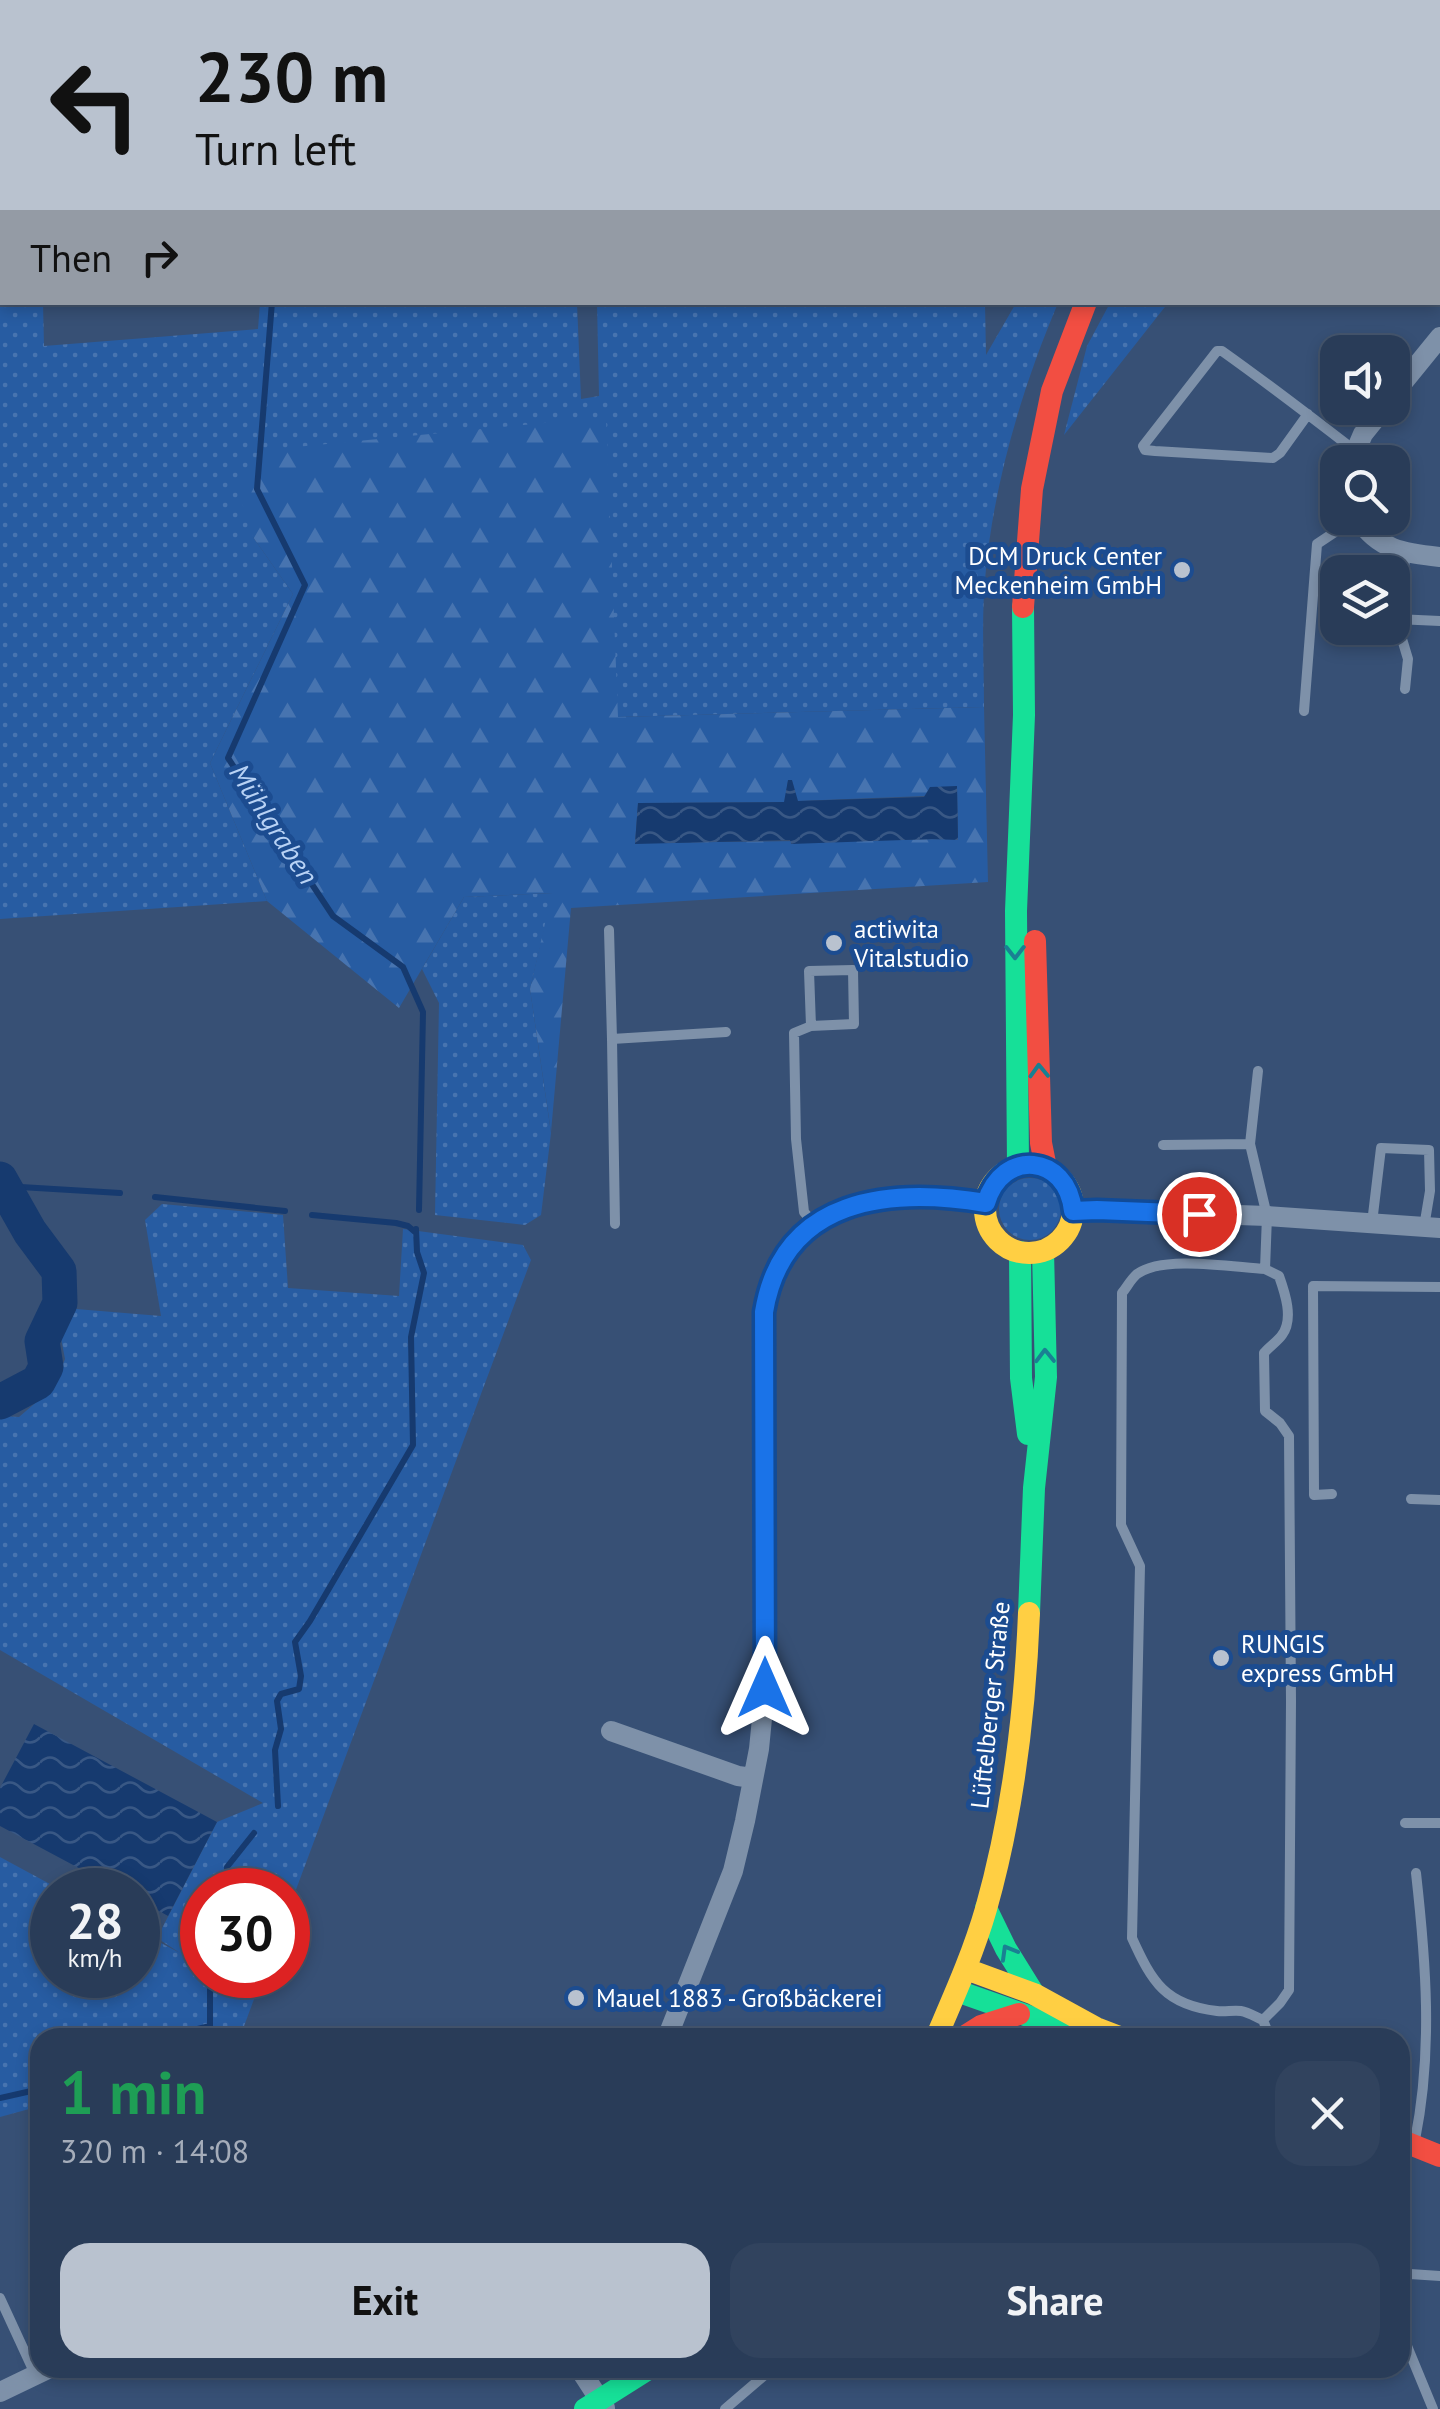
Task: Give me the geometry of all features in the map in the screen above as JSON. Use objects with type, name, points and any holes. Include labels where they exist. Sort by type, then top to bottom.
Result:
[{"type":"main road","points":[[1046,1168],[1041,1143],[1023,594],[1032,489],[1052,391],[1085,305]]},
{"type":"main road","points":[[1018,1166],[1016,928],[1024,715]]},
{"type":"main road","points":[[1018,1166],[1046,1168],[1066,1185],[1072,1197],[1071,1224],[1054,1245],[1032,1252],[1008,1248],[990,1229],[986,1216],[989,1190],[1006,1171],[1018,1166]]},
{"type":"main road","name":"Lüftelberger Straße","points":[[941,2028],[986,1908],[1012,1791],[1028,1641],[1034,1488],[1021,1378],[1032,1252]]},
{"type":"main road","points":[[986,1908],[1034,1994]]},
{"type":"main road","points":[[966,1969],[1034,1994],[1096,2028]]},
{"type":"main road","points":[[957,1992],[1045,2022],[1096,2028]]},
{"type":"main road","points":[[978,2028],[1019,2014]]},
{"type":"main road","points":[[1410,2146],[1440,2156]]},
{"type":"main road","points":[[597,2406],[636,2378]]},
{"type":"street","points":[[1410,374],[1440,336]]},
{"type":"street","points":[[1370,535],[1406,554],[1440,557]]},
{"type":"street","points":[[671,2028],[733,1871],[758,1749],[765,1688],[764,1312],[773,1277],[793,1244],[815,1225],[850,1205],[937,1198],[986,1203]]},
{"type":"street","points":[[1073,1211],[1267,1216],[1432,1228]]},
{"type":"street","points":[[611,1730],[753,1778]]},
{"type":"street","points":[[0,2392],[30,2377]]},
{"type":"street","points":[[583,2378],[597,2406]]},
{"type":"lane","points":[[1308,414],[1273,458],[1144,450],[1143,446],[1217,351],[1308,414],[1340,445]]},
{"type":"lane","points":[[1304,711],[1318,544],[1332,535]]},
{"type":"lane","points":[[1410,619],[1440,622]]},
{"type":"lane","points":[[1404,645],[1408,659],[1405,688]]},
{"type":"lane","points":[[609,930],[616,1224]]},
{"type":"lane","points":[[811,1026],[809,971],[853,970],[854,1024],[811,1026],[794,1033],[796,1139],[804,1212],[815,1225]]},
{"type":"lane","points":[[612,1039],[726,1032]]},
{"type":"lane","points":[[1258,1071],[1250,1144],[1267,1216],[1265,1269]]},
{"type":"lane","points":[[1164,1145],[1250,1144]]},
{"type":"lane","points":[[1372,1224],[1381,1148],[1429,1150],[1432,1228]]},
{"type":"lane","points":[[1263,2020],[1288,1990],[1290,1436],[1265,1411],[1264,1352],[1284,1334],[1286,1295],[1279,1276],[1265,1269],[1165,1263],[1134,1276],[1122,1294],[1120,1526],[1140,1566],[1132,1938],[1158,1986],[1183,2004],[1243,2011],[1263,2020],[1266,2028]]},
{"type":"lane","points":[[1332,1494],[1314,1495],[1313,1286],[1440,1287]]},
{"type":"lane","points":[[1410,1499],[1440,1500]]},
{"type":"lane","points":[[1406,1823],[1440,1823]]},
{"type":"lane","points":[[1410,2130],[1424,2098],[1428,2026],[1416,1872]]},
{"type":"lane","points":[[1410,2274],[1440,2276]]},
{"type":"lane","points":[[0,2298],[30,2349]]},
{"type":"lane","points":[[1410,2353],[1433,2409]]},
{"type":"lane","points":[[725,2409],[762,2378]]},
{"type":"green space","points":[[0,305],[43,305],[44,346],[258,329],[260,305],[577,305],[581,399],[599,396],[597,305],[985,305],[986,355],[1015,305],[1057,305],[1022,400],[996,501],[984,586],[984,707],[617,717],[253,537],[293,594],[210,763],[267,901],[0,919]]},
{"type":"green space","points":[[1109,305],[1166,305],[1064,435],[1087,346]]},
{"type":"green space","points":[[606,417],[618,717],[984,707],[988,882],[571,908],[551,1132],[530,989],[552,893],[464,897],[399,1008],[267,901],[210,763],[293,594],[253,537],[235,482],[275,449]],"holes":[[[788,781],[792,781],[797,801],[924,796],[957,786],[958,839],[635,843],[638,803],[785,802]]]},
{"type":"green space","points":[[553,893],[530,989],[551,1133],[541,1215],[525,1225],[435,1215],[439,1003],[422,969],[464,897]]},
{"type":"green space","points":[[1030,1178],[1052,1187],[1061,1209],[1052,1231],[1030,1240],[1008,1231],[999,1209],[1008,1187]]},
{"type":"green space","points":[[162,1204],[283,1215],[288,1288],[399,1296],[403,1229],[523,1245],[531,1260],[304,1868],[193,1868],[217,1822],[263,1803],[0,1650],[0,1416],[19,1417],[54,1387],[65,1359],[61,1338],[76,1309],[161,1316],[145,1220]]},
{"type":"green space","points":[[0,1857],[30,1873],[30,1998],[160,1998],[160,1943],[180,1953],[180,1998],[254,1998],[243,2028],[30,2028],[30,2109],[0,2117]]},
{"type":"green space","points":[[180,1894],[180,1953],[160,1940],[160,1932]]},
{"type":"water","points":[[788,780],[792,780],[798,801],[924,797],[930,787],[957,786],[958,840],[635,844],[638,803],[784,802]]},
{"type":"water","points":[[34,1724],[217,1822],[193,1868],[180,1868],[180,1893],[168,1916],[160,1911],[160,1868],[79,1868],[0,1826],[0,1788]]},
{"type":"waterway","name":"Mühlgraben","points":[[272,305],[257,489],[305,585],[228,758],[333,916],[403,967],[423,1012],[419,1210]]},
{"type":"waterway","points":[[0,1179],[30,1232],[59,1271],[60,1303],[42,1341],[46,1367],[38,1382],[0,1402]]},
{"type":"waterway","points":[[4,1186],[120,1193]]},
{"type":"waterway","points":[[155,1197],[285,1211]]},
{"type":"waterway","points":[[312,1215],[396,1223],[415,1232]]},
{"type":"waterway","name":"Mühlgraben","points":[[278,1806],[275,1750],[281,1729],[277,1701],[281,1694],[299,1689],[301,1676],[295,1642],[413,1445],[411,1337],[424,1273],[417,1252],[416,1229]]},
{"type":"waterway","name":"Mühlgraben","points":[[227,1868],[254,1833]]},
{"type":"waterway","name":"Mühlgraben","points":[[202,2028],[210,2026],[210,1998]]},
{"type":"waterway","name":"Mühlgraben","points":[[0,2098],[30,2091]]},
{"type":"traffic: fast","points":[[1018,1166],[1016,911],[1024,715],[1023,607]]},
{"type":"traffic: fast","points":[[1029,1613],[1034,1488],[1046,1377],[1043,1251]]},
{"type":"traffic: fast","points":[[1020,1252],[1021,1378],[1028,1434]]},
{"type":"traffic: fast","points":[[986,1908],[1034,1994]]},
{"type":"traffic: fast","points":[[957,1991],[1045,2022],[1078,2026]]},
{"type":"traffic: fast","points":[[585,2409],[634,2378]]},
{"type":"traffic: slow","points":[[1029,1165],[1060,1178],[1073,1209],[1060,1240],[1029,1253],[998,1240],[985,1209],[998,1178],[1029,1165]]},
{"type":"traffic: slow","points":[[940,2028],[981,1926],[1004,1837],[1021,1725],[1029,1613]]},
{"type":"traffic: slow","points":[[966,1969],[1034,1994],[1096,2028]]},
{"type":"traffic: jam","points":[[1023,607],[1032,489],[1052,391],[1085,305]]},
{"type":"traffic: jam","points":[[1035,941],[1041,1143],[1046,1168]]},
{"type":"traffic: jam","points":[[978,2028],[1019,2014]]},
{"type":"traffic: jam","points":[[1410,2144],[1440,2156]]},
{"type":"place","name":"DCM Druck Center Meckenheim GmbH","points":[[1182,570]]},
{"type":"place","name":"actiwita Vitalstudio","points":[[834,943]]},
{"type":"place","name":"RUNGIS express GmbH","points":[[1221,1658]]},
{"type":"place","name":"Mauel 1883 - Großbäckerei","points":[[576,1998]]},
{"type":"route","points":[[765,1688],[764,1312],[773,1277],[793,1244],[820,1221],[850,1205],[905,1197],[986,1203],[996,1180],[1018,1166],[1046,1168],[1057,1175],[1072,1197],[1073,1211],[1199,1214]]}]
